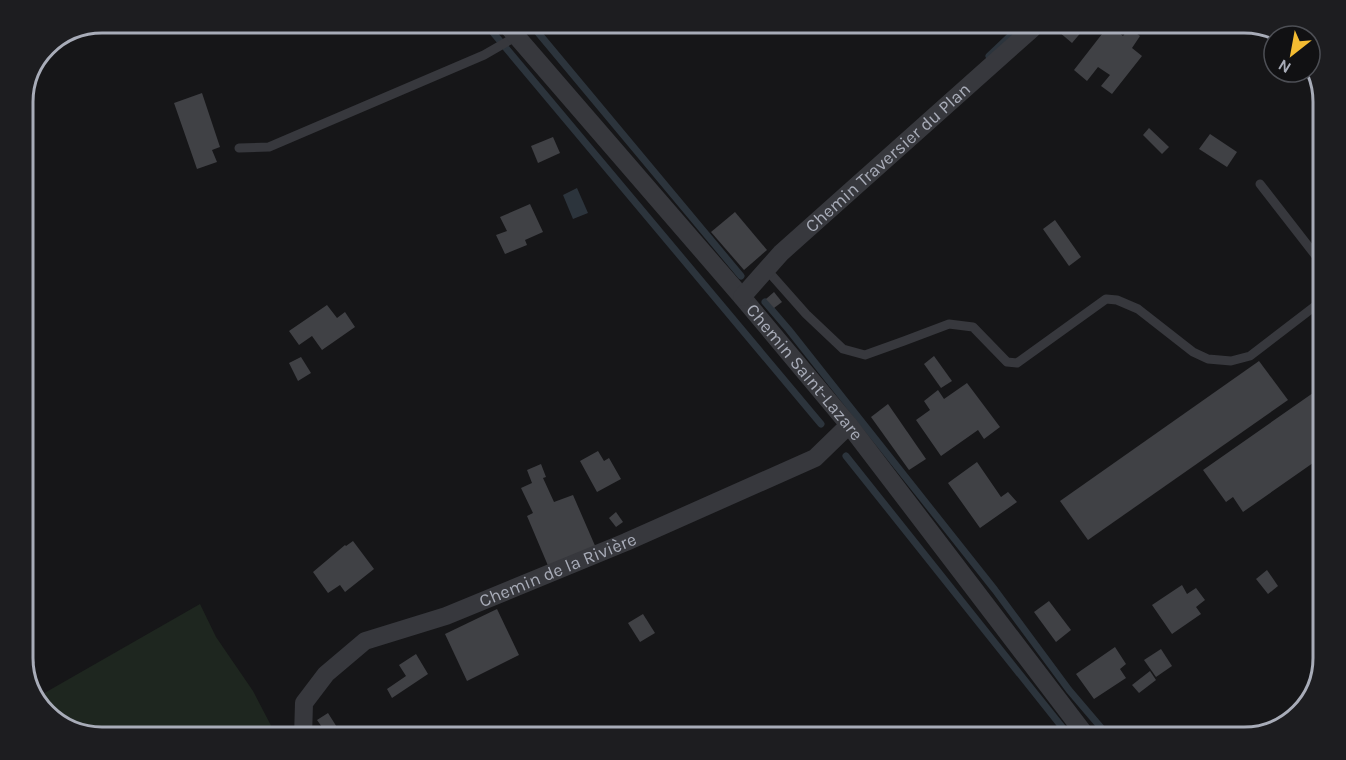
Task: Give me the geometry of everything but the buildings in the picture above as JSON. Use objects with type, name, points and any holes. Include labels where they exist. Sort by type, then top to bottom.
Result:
[{"type":"street","name":"Chemin Saint-Lazare","points":[[513,33],[742,297],[849,425],[1079,727]]},
{"type":"street","name":"Chemin Traversier du Plan","points":[[742,297],[782,253],[1028,33]]},
{"type":"street","name":"Chemin de la Rivière","points":[[303,727],[304,703],[326,674],[365,641],[446,616],[626,542],[815,458],[849,425]]},
{"type":"lane","points":[[239,148],[269,147],[494,49],[511,33]]},
{"type":"lane","points":[[1260,184],[1313,252]]},
{"type":"lane","points":[[767,270],[806,314],[843,349],[866,355],[949,324],[973,327],[1007,362],[1017,363],[1106,299],[1117,300],[1138,309],[1194,352],[1208,359],[1231,361],[1250,356],[1313,308]]},
{"type":"shaded area","points":[[577,188],[588,213],[573,219],[563,195]]},
{"type":"shaded area","points":[[200,604],[216,637],[253,691],[272,727],[102,727],[84,725],[60,713],[43,694]]},
{"type":"waterway","points":[[493,33],[821,424]]},
{"type":"waterway","points":[[538,33],[741,276]]},
{"type":"waterway","points":[[989,56],[1013,33]]},
{"type":"waterway","points":[[765,302],[995,590],[1069,690],[1100,727]]},
{"type":"waterway","points":[[846,456],[1062,727]]}]
